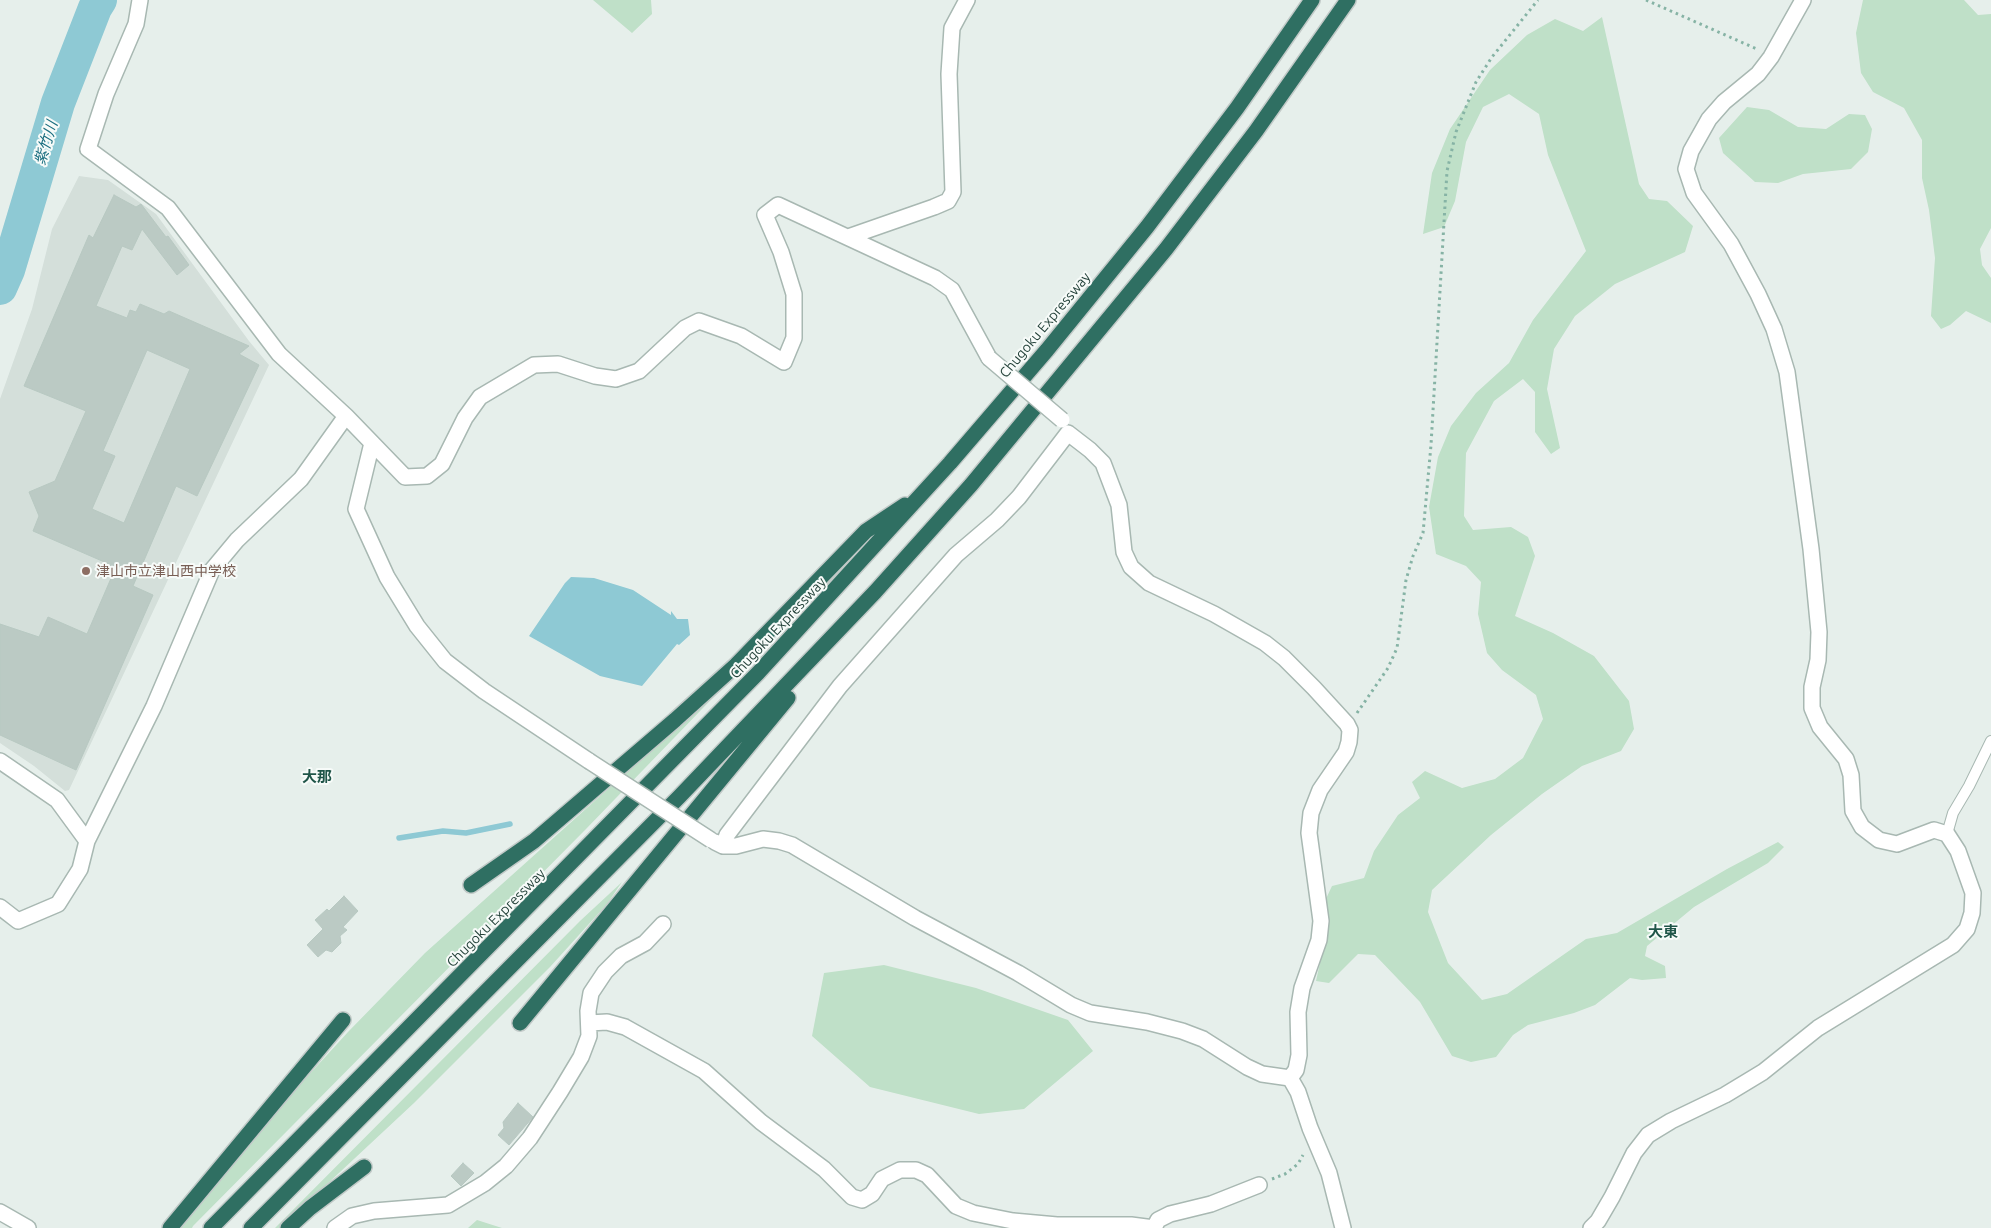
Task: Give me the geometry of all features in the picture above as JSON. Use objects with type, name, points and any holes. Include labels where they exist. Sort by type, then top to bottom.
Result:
[{"type":"highway","name":"Chugoku Expressway","points":[[211,1228],[718,714],[852,572],[922,494],[1047,350],[1147,227],[1237,108],[1312,0]]},
{"type":"highway","points":[[251,1228],[679,797],[875,592],[971,484],[1166,249],[1256,130],[1348,0]]},
{"type":"highway","points":[[471,885],[534,841],[675,720],[736,664],[866,531],[922,494]]},
{"type":"highway","points":[[520,1023],[875,592]]},
{"type":"highway","points":[[170,1228],[343,1020]]},
{"type":"highway","points":[[288,1228],[310,1208],[364,1167]]},
{"type":"street","points":[[140,0],[136,24],[106,94],[88,149],[168,208],[279,354],[346,416],[405,477],[426,476],[442,464],[465,418],[480,397],[534,365],[558,364],[595,376],[616,379],[639,371],[685,328],[699,321],[741,336],[784,362],[794,338],[794,294],[781,252],[765,214],[778,205],[935,278],[952,290],[989,358],[1103,464],[1119,505],[1124,552],[1131,567],[1149,583],[1214,614],[1265,643],[1284,658],[1314,688],[1347,724],[1350,730],[1346,752],[1320,790],[1311,813],[1309,833],[1322,921],[1319,940],[1302,988],[1298,1012],[1298,1055],[1296,1070],[1290,1078]]},
{"type":"street","points":[[848,237],[948,201],[953,192],[948,74],[952,28],[967,0]]},
{"type":"street","points":[[1591,1228],[1598,1221],[1612,1197],[1634,1153],[1648,1135],[1671,1121],[1725,1095],[1763,1072],[1818,1028],[1953,944],[1967,929],[1972,913],[1973,893],[1958,851],[1947,834],[1934,830],[1897,844],[1879,840],[1862,826],[1853,811],[1851,776],[1846,759],[1820,728],[1812,708],[1812,687],[1818,660],[1819,632],[1811,549],[1787,372],[1774,329],[1758,294],[1731,244],[1694,194],[1686,169],[1691,151],[1709,120],[1724,102],[1758,74],[1771,57],[1803,0]]},
{"type":"street","points":[[0,907],[18,921],[58,904],[80,869],[87,841],[154,706],[212,570],[237,540],[301,479],[346,416]]},
{"type":"street","points":[[717,843],[727,835],[840,686],[956,555],[997,520],[1019,497],[1065,427]]},
{"type":"street","points":[[372,443],[356,509],[387,577],[417,626],[445,661],[484,691],[717,843],[736,846],[764,839],[792,845],[914,918],[1018,973],[1071,1005],[1090,1013],[1147,1022],[1182,1031],[1203,1039],[1262,1074],[1290,1078]]},
{"type":"street","points":[[0,761],[57,800],[87,841]]},
{"type":"street","points":[[334,1228],[352,1216],[374,1211],[448,1205],[485,1183],[506,1166],[530,1138],[581,1057],[589,1036],[588,1011],[591,993],[605,972],[621,956],[645,943],[663,924]]},
{"type":"street","points":[[589,1023],[607,1022],[625,1027],[704,1070],[761,1122],[824,1169],[852,1197],[862,1200],[872,1194],[882,1179],[900,1170],[916,1170],[927,1175],[956,1206],[973,1213],[1013,1221],[1057,1225],[1131,1225],[1154,1228],[1158,1220],[1170,1214],[1211,1204],[1259,1185]]},
{"type":"street","points":[[1290,1078],[1298,1092],[1310,1128],[1329,1173],[1343,1228]]},
{"type":"street","points":[[0,1212],[28,1228]]},
{"type":"lane","points":[[1947,834],[1953,813],[1969,786],[1991,741]]},
{"type":"path","points":[[1347,724],[1388,668],[1397,648],[1406,580],[1423,533],[1432,436],[1448,171],[1456,132],[1476,82],[1492,57],[1538,0]]},
{"type":"path","points":[[1646,0],[1771,57]]},
{"type":"path","points":[[1259,1185],[1285,1174],[1298,1164],[1306,1151],[1310,1128]]},
{"type":"shaded area","name":"津山市立津山西中学校","points":[[79,176],[108,180],[156,214],[249,341],[269,365],[69,790],[65,791],[34,766],[0,743],[0,399],[32,309],[52,229]]},
{"type":"green space","points":[[593,0],[651,0],[652,14],[632,33]]},
{"type":"green space","points":[[1863,0],[1964,0],[1978,15],[1991,14],[1991,228],[1980,249],[1982,265],[1991,278],[1991,323],[1966,311],[1950,325],[1941,329],[1931,316],[1935,258],[1929,210],[1922,178],[1922,140],[1904,108],[1873,92],[1861,73],[1856,33]]},
{"type":"green space","points":[[1602,17],[1639,184],[1649,199],[1667,201],[1693,226],[1685,252],[1615,284],[1575,316],[1554,349],[1547,389],[1560,448],[1551,454],[1535,432],[1535,392],[1523,379],[1494,401],[1466,453],[1464,516],[1473,530],[1511,527],[1528,537],[1535,556],[1515,616],[1553,633],[1594,656],[1629,701],[1634,729],[1621,751],[1582,766],[1542,794],[1491,835],[1432,890],[1428,912],[1448,963],[1482,1000],[1507,994],[1586,939],[1617,933],[1727,869],[1778,842],[1784,847],[1768,863],[1694,907],[1647,946],[1645,956],[1665,966],[1666,978],[1642,980],[1630,978],[1595,1005],[1574,1013],[1528,1025],[1513,1035],[1496,1057],[1471,1062],[1452,1056],[1420,1002],[1375,955],[1358,954],[1329,983],[1316,981],[1325,940],[1324,903],[1332,886],[1364,878],[1374,851],[1398,815],[1420,798],[1412,782],[1425,771],[1462,788],[1495,779],[1523,758],[1543,719],[1536,695],[1502,670],[1487,653],[1478,614],[1481,582],[1466,566],[1436,554],[1429,507],[1438,457],[1451,426],[1476,393],[1509,363],[1533,320],[1586,251],[1548,155],[1539,114],[1509,94],[1483,107],[1466,142],[1455,201],[1444,227],[1423,234],[1432,173],[1450,129],[1490,70],[1527,35],[1555,19],[1583,31]]},
{"type":"green space","points":[[1747,107],[1769,110],[1798,127],[1826,129],[1849,114],[1865,115],[1872,129],[1868,152],[1851,169],[1803,174],[1778,183],[1755,182],[1723,153],[1719,138]]},
{"type":"green space","points":[[732,678],[586,829],[192,1228],[177,1228],[274,1113],[348,1032],[425,953]]},
{"type":"green space","points":[[622,882],[607,904],[550,967],[414,1103],[280,1228],[275,1228],[580,921]]},
{"type":"green space","points":[[884,965],[976,988],[1068,1020],[1093,1051],[1024,1109],[979,1114],[870,1087],[812,1036],[824,973]]},
{"type":"green space","points":[[477,1220],[502,1228],[468,1228]]},
{"type":"water","points":[[571,577],[594,578],[633,590],[671,615],[671,611],[677,619],[688,619],[690,635],[679,645],[677,644],[642,686],[600,676],[529,636]]},
{"type":"building","points":[[114,195],[136,207],[141,204],[189,265],[177,275],[142,229],[132,250],[122,246],[96,306],[127,318],[130,310],[136,312],[140,304],[164,314],[169,311],[249,346],[239,354],[259,365],[197,496],[176,486],[133,586],[153,595],[76,770],[0,735],[0,624],[39,637],[48,617],[87,634],[112,576],[105,573],[109,564],[33,531],[39,516],[29,492],[55,481],[86,411],[24,386],[89,235],[93,238]],"holes":[[[147,350],[190,369],[124,523],[92,509],[115,456],[103,451]]]},
{"type":"building","points":[[344,896],[358,911],[343,927],[347,930],[340,936],[341,943],[332,952],[326,950],[318,957],[307,945],[323,929],[315,920],[327,909],[329,911]]},
{"type":"building","points":[[518,1103],[533,1117],[509,1145],[498,1135],[504,1128],[503,1122]]},
{"type":"building","points":[[463,1163],[474,1173],[461,1186],[451,1176]]},
{"type":"waterway","name":"紫竹川","points":[[0,288],[8,270],[58,103],[95,8],[100,0]]},
{"type":"waterway","points":[[399,838],[443,831],[466,833],[510,824]]},
{"type":"place","name":"津山市立津山西中学校","points":[[86,571]]},
{"type":"district","name":"大那","points":[[317,777]]},
{"type":"district","name":"大東","points":[[1663,932]]}]
